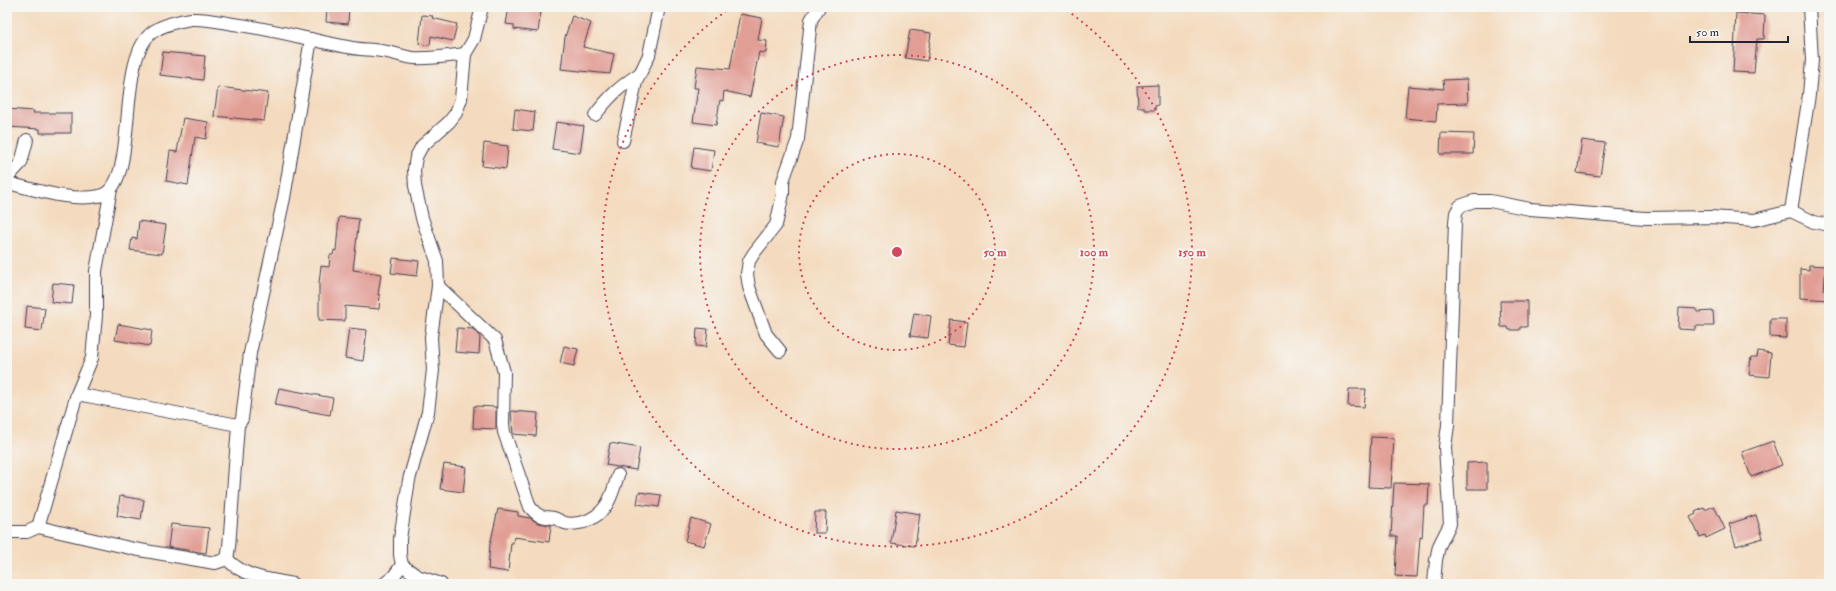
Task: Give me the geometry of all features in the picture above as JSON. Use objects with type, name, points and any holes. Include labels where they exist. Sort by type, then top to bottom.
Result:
[{"type":"street","points":[[441,584],[417,576],[402,566],[400,555],[400,539],[409,480],[428,412],[432,378],[431,337],[438,286],[437,261],[421,211],[415,186],[414,170],[416,157],[422,146],[449,122],[456,113],[461,99],[465,54],[474,39],[482,7]]},
{"type":"street","points":[[623,141],[639,74],[649,55],[659,7]]},
{"type":"street","points":[[780,352],[766,334],[749,287],[747,274],[749,261],[754,252],[776,225],[783,194],[783,181],[798,139],[812,20],[819,7]]},
{"type":"street","points":[[1791,211],[1809,95],[1812,60],[1809,7]]},
{"type":"street","points":[[7,182],[57,195],[86,198],[101,196],[110,189],[115,182],[124,152],[133,68],[142,45],[152,32],[166,24],[199,19],[254,27],[350,48],[382,51],[414,58],[465,54]]},
{"type":"street","points":[[294,584],[247,574],[234,567],[227,559],[238,425],[242,419],[250,353],[284,198],[311,39]]},
{"type":"street","points":[[595,115],[609,96],[639,74]]},
{"type":"street","points":[[7,178],[21,163],[27,140]]},
{"type":"street","points":[[38,527],[77,394],[92,358],[96,316],[96,271],[110,189]]},
{"type":"street","points":[[1434,584],[1439,546],[1450,524],[1445,447],[1448,425],[1455,222],[1456,213],[1460,206],[1474,201],[1490,202],[1530,209],[1644,218],[1711,217],[1754,220],[1791,211],[1814,222],[1829,225]]},
{"type":"street","points":[[438,286],[495,340],[504,372],[504,432],[530,507],[536,514],[543,518],[554,518],[566,524],[582,522],[590,519],[600,514],[611,500],[618,475]]},
{"type":"street","points":[[77,394],[238,425]]},
{"type":"street","points":[[7,532],[27,532],[38,527],[134,549],[215,563],[227,559]]},
{"type":"street","points":[[384,584],[393,577],[402,566]]},
{"type":"building","points":[[327,7],[349,7],[348,24],[326,22]]},
{"type":"building","points":[[509,7],[541,11],[538,32],[514,29],[514,25],[506,24]]},
{"type":"building","points":[[1736,13],[1765,15],[1764,39],[1757,39],[1754,73],[1733,72]]},
{"type":"building","points":[[740,14],[762,18],[758,40],[767,41],[766,53],[759,52],[750,97],[724,91],[723,101],[720,100],[716,125],[693,122],[698,88],[694,88],[697,66],[730,69]]},
{"type":"building","points":[[422,15],[433,16],[432,18],[457,24],[453,41],[431,36],[430,45],[419,44]]},
{"type":"building","points":[[572,16],[591,23],[583,47],[614,54],[610,74],[561,69],[565,37]]},
{"type":"building","points":[[910,30],[931,33],[927,61],[905,58]]},
{"type":"building","points":[[163,52],[205,56],[203,80],[160,75]]},
{"type":"building","points":[[1467,79],[1468,103],[1437,104],[1436,121],[1405,118],[1408,86],[1444,89],[1443,80]]},
{"type":"building","points":[[1158,85],[1158,105],[1155,106],[1155,110],[1144,110],[1144,107],[1138,107],[1137,86]]},
{"type":"building","points":[[218,87],[268,93],[264,121],[214,116]]},
{"type":"building","points":[[7,109],[34,111],[33,113],[71,113],[71,133],[40,133],[40,129],[7,127]]},
{"type":"building","points":[[515,109],[535,112],[533,131],[513,129]]},
{"type":"building","points":[[761,113],[784,117],[779,147],[756,143]]},
{"type":"building","points":[[183,118],[208,122],[206,139],[195,137],[188,185],[166,181],[170,151],[177,152]]},
{"type":"building","points":[[556,122],[584,126],[580,153],[552,149]]},
{"type":"building","points":[[1441,133],[1474,134],[1473,154],[1440,154]]},
{"type":"building","points":[[1582,140],[1605,143],[1600,176],[1577,173]]},
{"type":"building","points":[[484,143],[508,146],[506,169],[482,166]]},
{"type":"building","points":[[694,147],[714,150],[711,171],[691,168]]},
{"type":"building","points":[[339,217],[359,219],[353,270],[381,274],[378,295],[380,295],[379,309],[345,306],[345,321],[319,320],[319,283],[321,266],[329,267],[330,255],[333,255],[334,250],[336,251]]},
{"type":"building","points":[[139,221],[166,225],[162,254],[130,250],[132,238],[137,239]]},
{"type":"building","points":[[393,258],[419,261],[417,276],[391,273]]},
{"type":"building","points":[[1809,265],[1826,266],[1824,290],[1829,290],[1829,300],[1800,298],[1800,269],[1809,270]]},
{"type":"building","points":[[53,283],[74,285],[72,304],[51,302]]},
{"type":"building","points":[[1500,301],[1527,301],[1527,327],[1520,327],[1520,330],[1509,330],[1508,327],[1501,327]]},
{"type":"building","points":[[27,306],[45,308],[42,331],[25,329]]},
{"type":"building","points":[[1679,308],[1697,309],[1697,312],[1713,311],[1714,326],[1696,326],[1696,330],[1678,329]]},
{"type":"building","points":[[914,313],[931,316],[928,338],[910,336]]},
{"type":"building","points":[[1770,319],[1786,319],[1786,338],[1770,337]]},
{"type":"building","points":[[951,320],[967,322],[964,347],[948,345]]},
{"type":"building","points":[[118,324],[152,330],[150,346],[115,340]]},
{"type":"building","points":[[349,328],[367,330],[363,361],[345,358]]},
{"type":"building","points":[[457,328],[473,329],[480,337],[479,354],[455,352]]},
{"type":"building","points":[[697,328],[708,329],[706,347],[696,346]]},
{"type":"building","points":[[564,346],[578,349],[574,366],[560,363]]},
{"type":"building","points":[[1758,351],[1771,353],[1769,377],[1749,375],[1751,357],[1757,357]]},
{"type":"building","points":[[279,388],[333,398],[330,415],[275,405]]},
{"type":"building","points":[[1349,389],[1366,389],[1364,407],[1348,406]]},
{"type":"building","points":[[474,406],[496,407],[496,429],[473,428]]},
{"type":"building","points":[[511,411],[538,413],[536,436],[513,434]]},
{"type":"building","points":[[1371,437],[1394,438],[1391,488],[1368,487]]},
{"type":"building","points":[[1773,441],[1782,465],[1751,477],[1742,452]]},
{"type":"building","points":[[610,443],[640,448],[636,470],[606,465]]},
{"type":"building","points":[[1487,462],[1487,489],[1467,489],[1467,463]]},
{"type":"building","points":[[444,464],[466,467],[463,492],[440,489]]},
{"type":"building","points":[[1394,483],[1429,484],[1428,505],[1424,505],[1422,538],[1420,537],[1417,577],[1395,576],[1397,536],[1391,536]]},
{"type":"building","points":[[639,492],[661,495],[659,507],[637,504]]},
{"type":"building","points":[[120,496],[144,500],[141,520],[117,516]]},
{"type":"building","points":[[1714,506],[1725,529],[1706,538],[1705,535],[1700,537],[1690,517],[1696,514],[1695,512]]},
{"type":"building","points":[[498,509],[518,512],[518,516],[530,518],[538,523],[551,525],[549,542],[514,537],[513,543],[511,543],[508,572],[488,569],[490,545]]},
{"type":"building","points":[[896,510],[920,514],[915,546],[891,543]]},
{"type":"building","points":[[815,512],[826,512],[825,533],[814,533]]},
{"type":"building","points":[[1756,515],[1763,538],[1736,546],[1729,524]]},
{"type":"building","points":[[691,518],[711,524],[704,546],[685,541]]},
{"type":"building","points":[[171,524],[209,528],[206,553],[168,547]]}]
